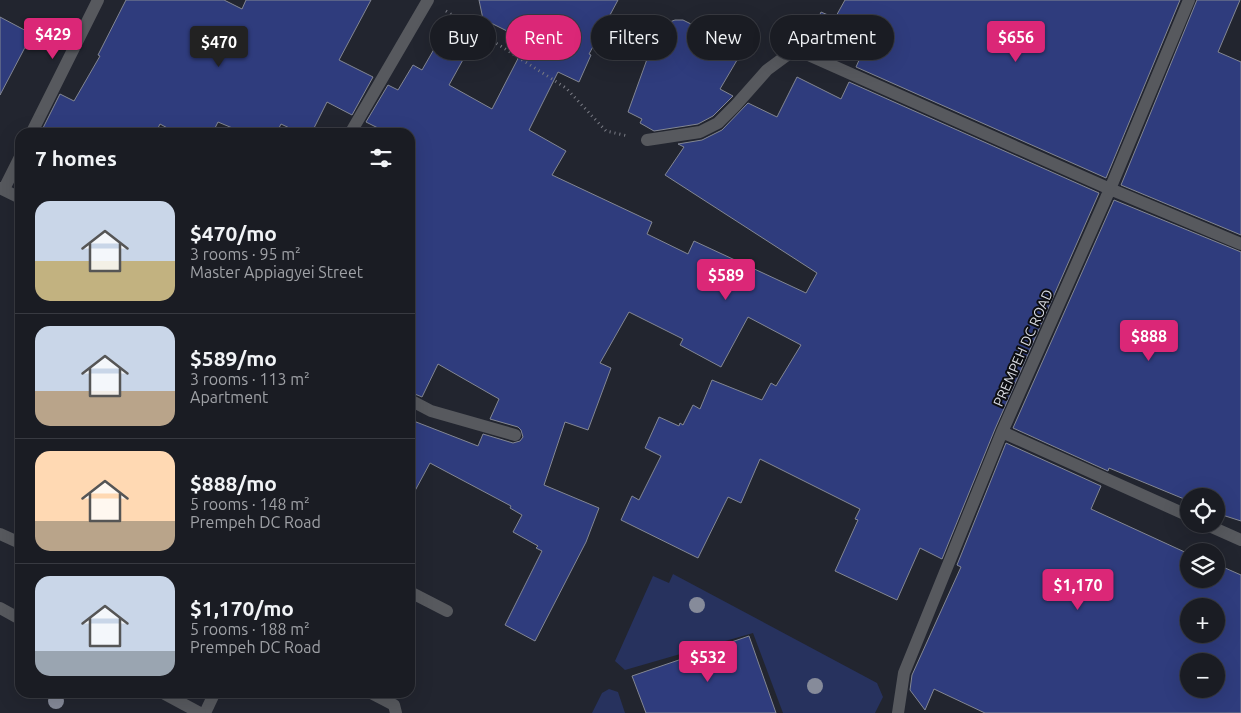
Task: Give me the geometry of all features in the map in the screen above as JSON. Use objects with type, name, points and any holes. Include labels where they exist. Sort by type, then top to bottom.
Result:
[{"type":"street","points":[[34,128],[98,0]]},
{"type":"street","points":[[353,128],[428,0]]},
{"type":"street","name":"PREMPEH DC ROAD","points":[[898,713],[904,673],[1002,432],[1110,189],[1189,0]]},
{"type":"street","points":[[647,140],[700,132],[718,123],[768,70],[790,53],[804,53],[1110,189],[1241,244]]},
{"type":"street","points":[[15,166],[2,188],[15,195]]},
{"type":"street","points":[[415,403],[431,411],[515,435]]},
{"type":"street","points":[[1002,432],[1180,512]]},
{"type":"street","points":[[1225,533],[1241,540]]},
{"type":"street","points":[[0,534],[15,541]]},
{"type":"street","points":[[415,595],[447,611]]},
{"type":"street","points":[[0,608],[15,616]]},
{"type":"street","points":[[171,698],[200,713]]},
{"type":"street","points":[[205,713],[212,698]]},
{"type":"street","points":[[381,698],[394,705],[396,713]]},
{"type":"path","points":[[428,0],[566,88],[606,131]]},
{"type":"shaded area","points":[[673,574],[877,683],[883,697],[875,713],[783,713],[753,633],[625,670],[615,661],[653,576],[669,583]]},
{"type":"shaded area","points":[[609,689],[618,692],[625,713],[592,713],[602,693]]},
{"type":"building","points":[[126,0],[224,0],[242,9],[246,0],[371,0],[339,60],[373,77],[352,115],[327,102],[314,128],[290,128],[281,124],[279,128],[232,128],[218,122],[215,128],[168,128],[160,124],[158,128],[43,128],[60,94],[74,101],[100,56],[98,55]]},
{"type":"building","points":[[479,0],[618,0],[610,15],[591,15],[591,50],[589,54],[591,55],[579,82],[558,72],[529,130],[566,151],[552,175],[652,222],[647,234],[688,254],[694,241],[806,293],[817,273],[665,175],[684,147],[678,144],[702,140],[722,130],[748,103],[777,117],[797,77],[841,99],[849,82],[1099,193],[995,429],[942,559],[920,548],[897,600],[835,571],[858,520],[855,519],[860,509],[760,459],[741,503],[728,497],[698,558],[621,520],[632,496],[639,500],[661,456],[645,448],[659,417],[679,426],[680,423],[683,425],[693,405],[700,409],[712,380],[762,400],[771,383],[776,386],[801,345],[748,317],[721,367],[680,345],[683,339],[629,312],[600,363],[611,368],[588,430],[565,422],[544,485],[599,508],[586,542],[535,641],[505,625],[542,551],[536,548],[538,546],[513,532],[522,515],[510,508],[511,506],[430,463],[415,491],[415,422],[478,446],[483,434],[513,443],[520,441],[523,437],[518,427],[490,419],[499,399],[438,364],[422,397],[415,394],[415,128],[378,128],[366,122],[388,85],[398,90],[413,65],[422,70],[430,56],[430,60],[463,60],[449,85],[492,109],[517,60],[581,60],[581,15],[506,15],[506,30],[496,26],[496,15],[482,15]]},
{"type":"building","points":[[845,0],[1180,0],[1106,178],[856,67],[859,60],[894,60],[894,15],[837,15]]},
{"type":"building","points":[[1197,0],[1240,0],[1218,52],[1241,62],[1241,235],[1121,185]]},
{"type":"building","points":[[0,17],[32,34],[0,95]]},
{"type":"building","points":[[677,20],[687,22],[687,60],[737,60],[720,89],[733,96],[713,116],[698,124],[654,131],[640,123],[642,119],[628,112],[647,60],[677,60]]},
{"type":"building","points":[[1114,200],[1241,252],[1241,521],[1225,516],[1225,488],[1180,488],[1180,497],[1109,468],[1108,471],[1013,428]]},
{"type":"building","points":[[1006,443],[1101,486],[1091,509],[1180,550],[1180,588],[1225,588],[1225,568],[1241,575],[1241,713],[985,713],[934,689],[925,710],[910,690],[912,675],[961,567],[957,565]]},
{"type":"building","points":[[749,636],[776,713],[646,713],[632,676]]}]
